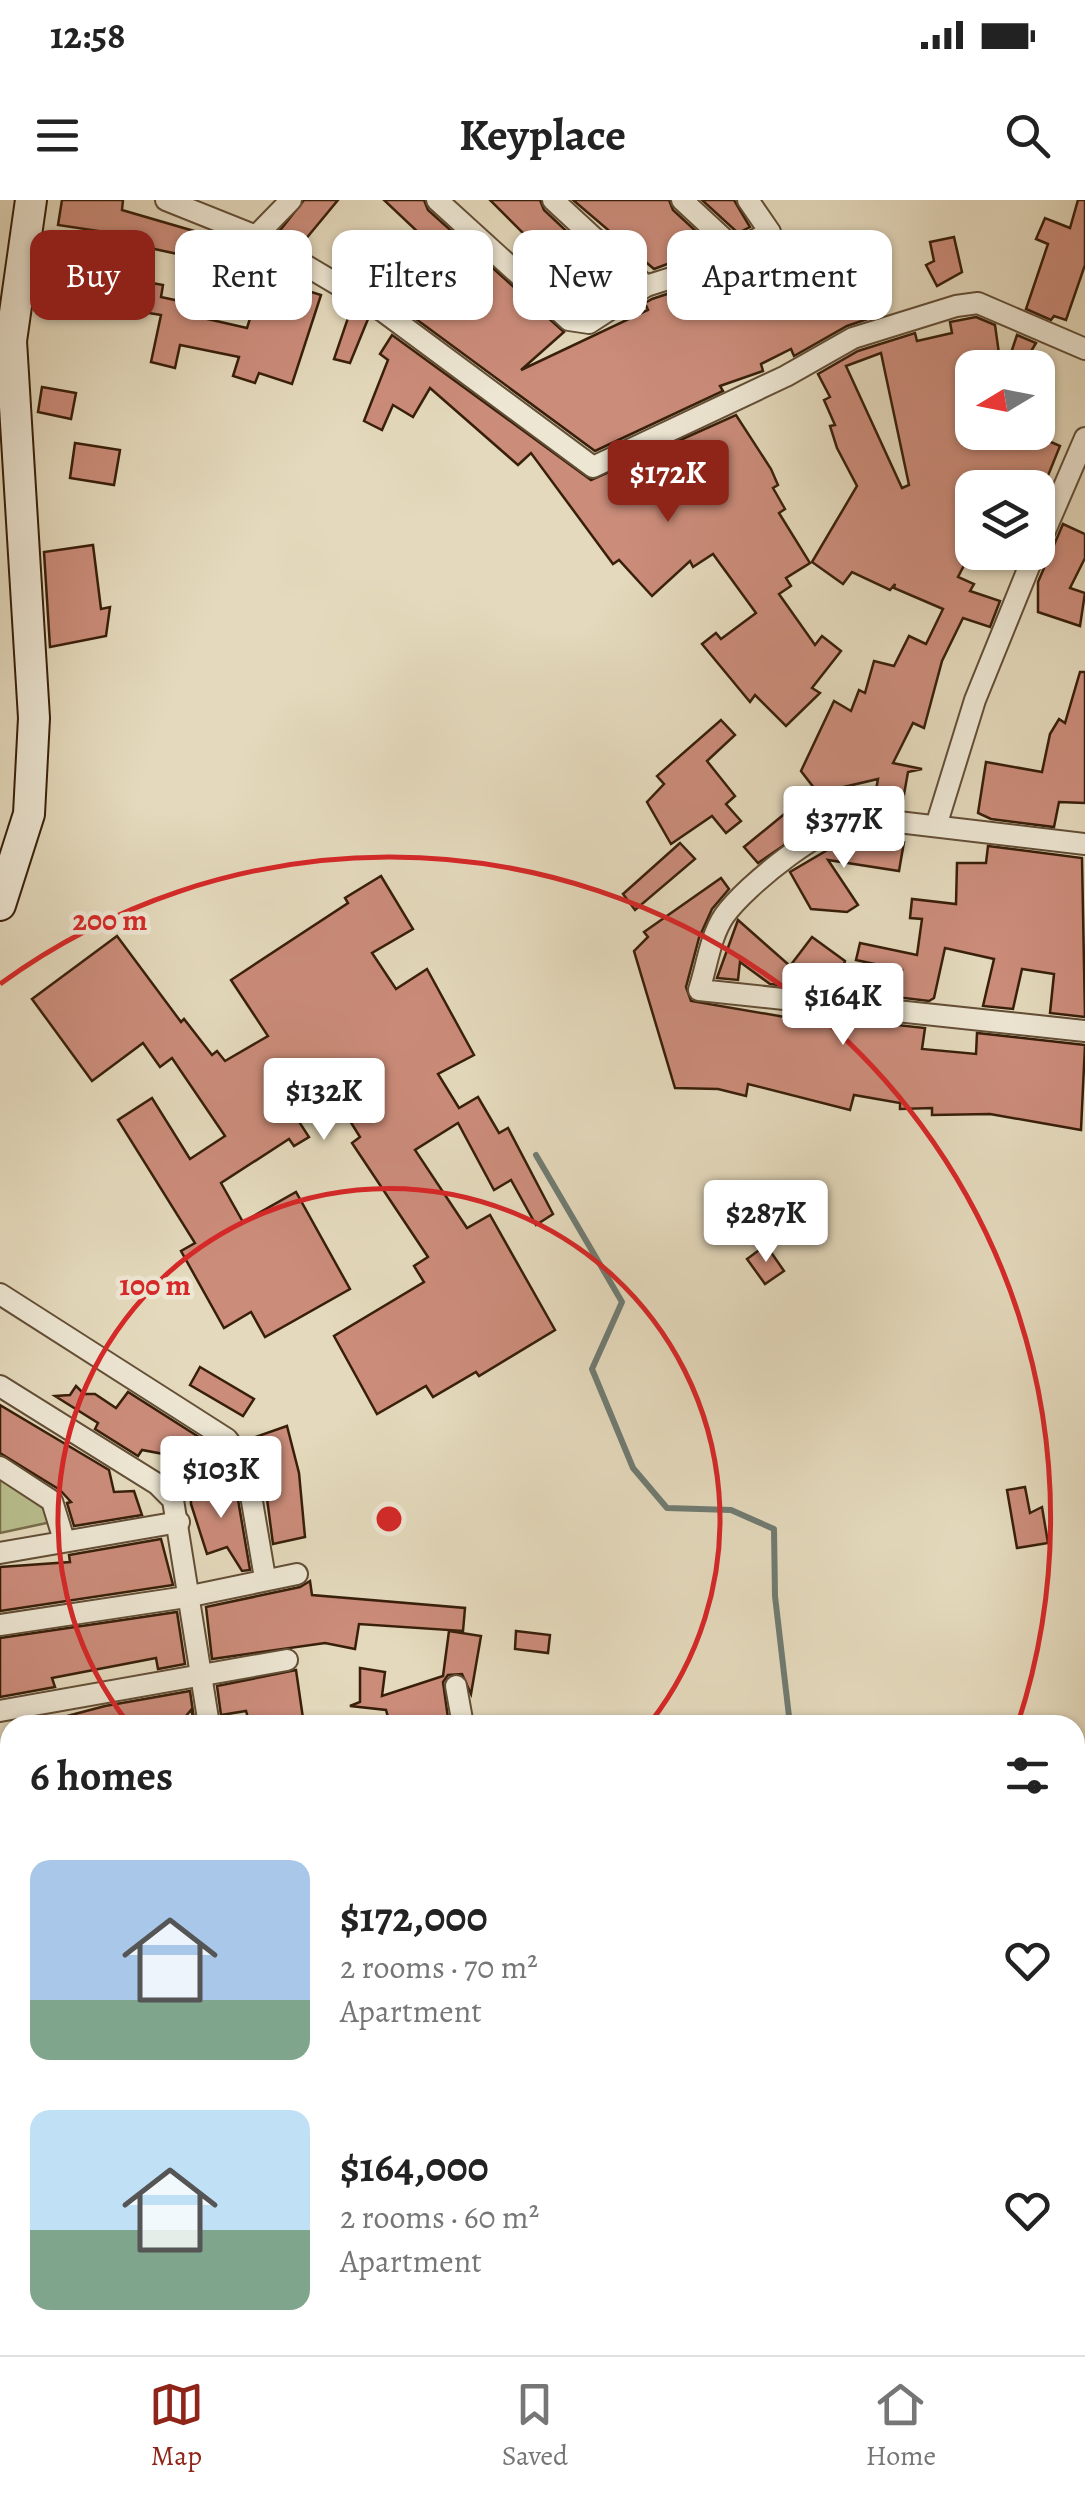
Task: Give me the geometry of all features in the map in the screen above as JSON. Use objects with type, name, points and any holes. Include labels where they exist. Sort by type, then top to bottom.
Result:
[{"type":"street","points":[[0,905],[29,814],[34,718],[11,341],[31,200]]},
{"type":"street","points":[[166,200],[241,230]]},
{"type":"street","points":[[262,230],[291,200]]},
{"type":"street","points":[[437,200],[513,269]]},
{"type":"street","points":[[553,200],[585,230]]},
{"type":"street","points":[[682,200],[714,230]]},
{"type":"street","points":[[748,200],[769,230]]},
{"type":"street","points":[[312,270],[430,342],[593,467],[786,376],[853,338],[956,306],[978,303],[1085,349]]},
{"type":"street","points":[[569,320],[595,320]]},
{"type":"street","points":[[1055,507],[1085,438]]},
{"type":"street","points":[[936,826],[975,700],[1028,570]]},
{"type":"street","points":[[1085,844],[864,818],[840,822],[761,878],[724,916],[699,990],[1085,1031]]},
{"type":"street","points":[[0,1294],[227,1440],[246,1466],[265,1578]]},
{"type":"street","points":[[0,1386],[157,1484],[173,1500],[208,1715]]},
{"type":"street","points":[[0,1466],[52,1501],[64,1540]]},
{"type":"street","points":[[0,1552],[179,1522]]},
{"type":"street","points":[[0,1625],[186,1597],[298,1574]]},
{"type":"street","points":[[0,1711],[287,1660]]},
{"type":"street","points":[[456,1686],[462,1715]]},
{"type":"green space","points":[[0,1472],[44,1500],[56,1521],[0,1533]]},
{"type":"building","points":[[62,200],[123,200],[122,210],[190,230],[175,230],[175,253],[155,249],[155,230],[92,230],[58,225]]},
{"type":"building","points":[[304,200],[338,200],[312,231],[280,230]]},
{"type":"building","points":[[384,200],[424,200],[428,210],[450,230],[416,230]]},
{"type":"building","points":[[490,200],[540,200],[544,210],[565,230],[520,230]]},
{"type":"building","points":[[573,200],[669,200],[673,210],[695,230],[667,230],[667,264],[654,269],[647,263],[647,230],[608,230]]},
{"type":"building","points":[[702,200],[734,200],[750,227],[735,230]]},
{"type":"building","points":[[1078,200],[1085,200],[1085,265],[1066,320],[1054,316],[1051,320],[1026,309],[1048,244],[1036,239],[1045,218],[1070,228]]},
{"type":"building","points":[[954,237],[962,272],[937,286],[926,265],[934,261],[930,242]]},
{"type":"building","points":[[493,268],[513,286],[513,320],[551,320],[564,332],[521,370],[627,320],[647,320],[647,302],[667,294],[667,320],[864,320],[794,356],[791,349],[761,364],[763,371],[720,386],[723,391],[595,451],[417,320],[493,320]]},
{"type":"building","points":[[155,284],[163,285],[161,297],[175,300],[175,320],[212,320],[247,328],[250,320],[312,320],[312,292],[321,295],[292,384],[259,373],[255,383],[233,376],[239,357],[180,345],[175,368],[151,362],[161,315],[155,314]]},
{"type":"building","points":[[976,317],[995,325],[998,350],[955,350],[955,450],[1055,450],[1055,444],[1060,446],[1050,470],[955,470],[955,570],[962,570],[958,577],[974,584],[970,591],[1000,601],[990,627],[963,618],[942,661],[924,728],[913,723],[893,763],[922,769],[908,772],[903,800],[875,795],[878,779],[818,793],[801,771],[834,701],[851,711],[859,690],[865,693],[874,661],[894,666],[909,636],[926,644],[943,609],[894,588],[895,584],[890,590],[852,572],[843,584],[812,562],[857,486],[837,448],[830,426],[835,425],[824,400],[830,397],[818,374],[858,351],[915,333],[917,341],[952,333],[950,322]],"holes":[[[881,353],[909,485],[902,488],[846,366]]]},
{"type":"building","points":[[347,320],[368,320],[350,363],[334,359]]},
{"type":"building","points":[[392,335],[591,480],[736,415],[771,469],[778,485],[773,488],[785,509],[779,513],[810,563],[786,578],[791,586],[779,594],[815,645],[822,636],[841,651],[812,688],[820,693],[786,726],[755,695],[750,702],[702,644],[716,633],[721,639],[756,613],[713,554],[693,567],[690,561],[652,596],[619,560],[613,564],[531,453],[518,465],[430,388],[413,417],[393,405],[382,430],[364,421],[388,360],[380,354]]},
{"type":"building","points":[[1017,335],[1036,343],[1032,350],[1012,350]]},
{"type":"building","points":[[42,387],[76,393],[71,419],[38,412]]},
{"type":"building","points":[[75,443],[120,450],[114,485],[70,478]]},
{"type":"building","points":[[1063,524],[1085,534],[1085,558],[1070,588],[1085,593],[1080,626],[1038,612],[1038,582],[1043,570],[1055,570],[1055,543]]},
{"type":"building","points":[[93,545],[101,609],[110,607],[106,636],[50,647],[44,552]]},
{"type":"building","points":[[1080,672],[1085,672],[1085,803],[1059,802],[1054,827],[991,819],[978,813],[986,762],[1042,772],[1050,734],[1059,719],[1065,723]]},
{"type":"building","points":[[721,720],[735,735],[707,761],[735,796],[726,804],[741,821],[726,833],[712,816],[671,844],[647,802],[664,784],[657,776]]},
{"type":"building","points":[[799,802],[810,814],[818,807],[827,816],[758,863],[744,847]]},
{"type":"building","points":[[853,835],[904,842],[899,871],[828,860],[858,905],[847,912],[811,909],[790,872]]},
{"type":"building","points":[[680,843],[695,859],[635,910],[623,894]]},
{"type":"building","points":[[988,846],[1082,858],[1085,1017],[1050,1013],[1054,974],[1022,969],[1013,1009],[983,1006],[994,959],[945,948],[934,998],[929,1001],[896,997],[902,970],[856,960],[860,943],[917,955],[922,919],[910,918],[912,899],[956,904],[957,863],[986,863]]},
{"type":"building","points":[[381,876],[413,929],[372,953],[396,989],[427,969],[474,1055],[438,1074],[459,1108],[478,1097],[499,1133],[508,1128],[553,1214],[536,1225],[511,1180],[494,1190],[458,1123],[415,1150],[467,1228],[490,1215],[555,1330],[479,1376],[476,1372],[433,1397],[426,1386],[377,1414],[334,1336],[424,1282],[414,1266],[428,1257],[352,1143],[360,1137],[332,1092],[294,1114],[309,1137],[294,1146],[289,1139],[221,1183],[243,1222],[296,1192],[350,1289],[265,1337],[251,1312],[224,1328],[181,1251],[195,1243],[118,1120],[152,1098],[190,1159],[225,1136],[172,1058],[160,1067],[143,1043],[92,1081],[32,999],[117,936],[181,1022],[184,1019],[212,1055],[217,1051],[225,1061],[268,1036],[231,980],[348,903],[345,898]]},
{"type":"building","points":[[721,878],[729,889],[712,909],[699,938],[686,987],[691,1001],[826,1024],[815,1016],[925,1028],[922,1049],[976,1054],[977,1033],[1085,1045],[1081,1130],[990,1114],[932,1115],[932,1108],[900,1109],[900,1103],[854,1095],[850,1110],[748,1084],[746,1096],[718,1089],[675,1088],[634,951],[648,937],[644,932]]},
{"type":"building","points":[[738,920],[790,966],[812,937],[845,961],[835,991],[770,984],[740,962],[738,980],[717,978]]},
{"type":"building","points":[[766,1245],[784,1271],[765,1284],[747,1259]]},
{"type":"building","points":[[200,1367],[254,1399],[243,1416],[190,1385]]},
{"type":"building","points":[[76,1386],[84,1394],[95,1394],[116,1408],[128,1392],[213,1446],[202,1458],[178,1441],[169,1455],[142,1450],[138,1456],[95,1429],[98,1423],[55,1396],[70,1395]]},
{"type":"building","points":[[0,1405],[109,1470],[114,1492],[134,1491],[142,1515],[74,1526],[67,1503],[71,1502],[60,1490],[0,1453]]},
{"type":"building","points":[[287,1426],[299,1473],[305,1537],[273,1544],[264,1476],[247,1440]]},
{"type":"building","points":[[235,1482],[250,1570],[242,1571],[227,1547],[207,1554],[191,1504],[191,1491]]},
{"type":"building","points":[[1025,1487],[1030,1513],[1042,1507],[1048,1543],[1017,1548],[1007,1490]]},
{"type":"building","points":[[161,1539],[173,1585],[0,1611],[0,1567],[70,1562],[69,1555]]},
{"type":"building","points":[[310,1581],[312,1595],[465,1608],[463,1631],[359,1624],[355,1649],[325,1643],[212,1659],[206,1607],[300,1587]]},
{"type":"building","points":[[177,1612],[185,1664],[158,1669],[156,1658],[52,1678],[55,1687],[0,1697],[0,1638]]},
{"type":"building","points":[[449,1631],[481,1636],[471,1694],[462,1674],[448,1675],[443,1682],[448,1715],[387,1715],[386,1710],[350,1706],[360,1702],[360,1668],[385,1672],[382,1696],[443,1676]]},
{"type":"building","points":[[516,1631],[550,1635],[548,1653],[515,1649]]},
{"type":"building","points":[[296,1670],[303,1715],[247,1715],[246,1711],[221,1715],[217,1686]]},
{"type":"building","points":[[190,1691],[193,1715],[191,1710],[187,1715],[71,1715]]},
{"type":"waterway","points":[[536,1155],[622,1302],[592,1369],[633,1468],[667,1508],[731,1510],[774,1529],[775,1596],[789,1715]]}]
